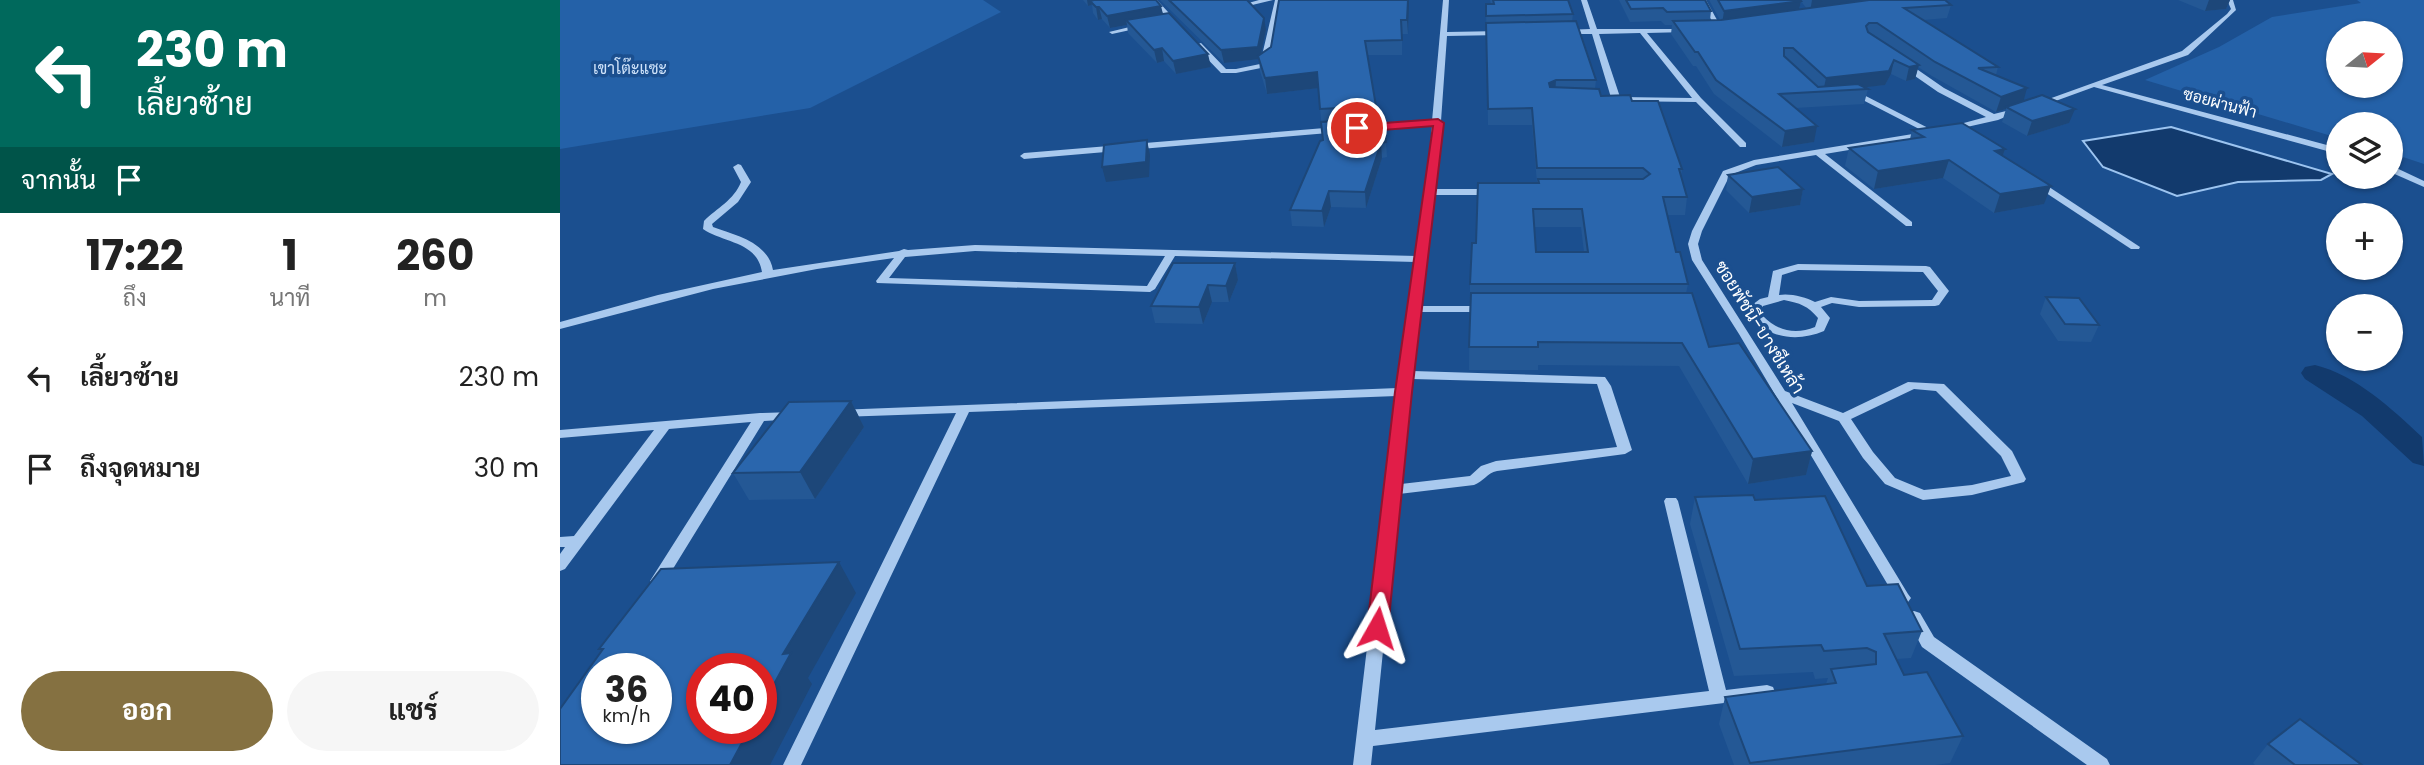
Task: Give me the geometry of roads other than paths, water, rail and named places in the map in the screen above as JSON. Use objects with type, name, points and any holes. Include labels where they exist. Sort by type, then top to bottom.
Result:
[{"type":"street","points":[[1153,0],[1182,30]]},
{"type":"street","points":[[1246,2],[1270,0]]},
{"type":"street","points":[[1192,39],[1224,71],[1263,65],[1278,0]]},
{"type":"street","points":[[1362,765],[1392,490],[1420,259],[1431,192],[1446,33],[1446,0]]},
{"type":"street","points":[[1584,0],[1617,99]]},
{"type":"street","points":[[1703,0],[1719,29]]},
{"type":"street","name":"ซอยพัชนี-บางชีเหล้า","points":[[2101,765],[1928,642],[1782,394],[1697,260],[1693,244],[1726,173],[1754,163],[1954,129],[2095,85],[2185,53],[2229,15],[2234,9],[2230,0]]},
{"type":"street","points":[[1246,2],[1256,12]]},
{"type":"street","points":[[1264,19],[1271,27]]},
{"type":"street","points":[[1161,23],[1173,20]]},
{"type":"street","points":[[1112,32],[1149,25]]},
{"type":"street","points":[[1706,30],[1731,28]]},
{"type":"street","points":[[1554,32],[1693,30]]},
{"type":"street","points":[[1642,31],[1698,100],[1743,145]]},
{"type":"street","points":[[1446,33],[1514,33]]},
{"type":"street","points":[[1900,62],[1941,90],[1995,118]]},
{"type":"street","name":"ซอยผ่านฟ้า","points":[[2095,85],[2326,148]]},
{"type":"street","points":[[1844,95],[1856,93],[1932,133]]},
{"type":"street","points":[[1604,99],[1698,100]]},
{"type":"street","points":[[1357,128],[1438,123]]},
{"type":"street","points":[[1024,156],[1343,129]]},
{"type":"street","points":[[1954,129],[1966,136]]},
{"type":"street","points":[[1819,153],[1909,224]]},
{"type":"street","points":[[738,167],[746,183],[742,194],[707,223],[708,229],[741,240],[757,251],[768,265],[768,274]]},
{"type":"street","points":[[2022,173],[2135,247]]},
{"type":"street","points":[[2403,174],[2424,184]]},
{"type":"street","points":[[1431,192],[1510,191]]},
{"type":"street","points":[[560,326],[693,289],[904,252],[975,248],[1420,259]]},
{"type":"street","points":[[904,252],[881,281],[1150,289],[1171,254]]},
{"type":"street","points":[[1773,298],[1777,273],[1798,267],[1926,269],[1944,291],[1935,303],[1859,304],[1831,300],[1814,306]]},
{"type":"street","points":[[1729,307],[1759,320],[1781,333],[1812,333],[1820,329],[1824,318],[1814,306],[1795,299],[1773,298],[1758,305],[1759,320],[1745,334]]},
{"type":"street","points":[[1415,309],[1498,309]]},
{"type":"street","points":[[1392,490],[1474,480],[1486,469],[1496,466],[1625,450],[1601,380],[1406,375]]},
{"type":"street","points":[[1782,394],[1844,418],[1868,455],[1891,481],[1923,495],[1972,490],[2019,478],[2007,454],[1940,387],[1912,385],[1844,418]]},
{"type":"street","points":[[560,434],[760,417],[1404,392]]},
{"type":"street","points":[[792,765],[965,408]]},
{"type":"street","points":[[652,590],[760,417]]},
{"type":"street","points":[[560,565],[664,425]]},
{"type":"street","points":[[1671,501],[1719,696]]},
{"type":"street","points":[[560,542],[578,541]]},
{"type":"street","points":[[1366,739],[1719,696],[1788,691]]},
{"type":"waterway","points":[[2315,373],[2344,389],[2372,410],[2424,456]]},
{"type":"park label","name":"เขาโต๊ะแซะ","points":[[630,68]]}]
